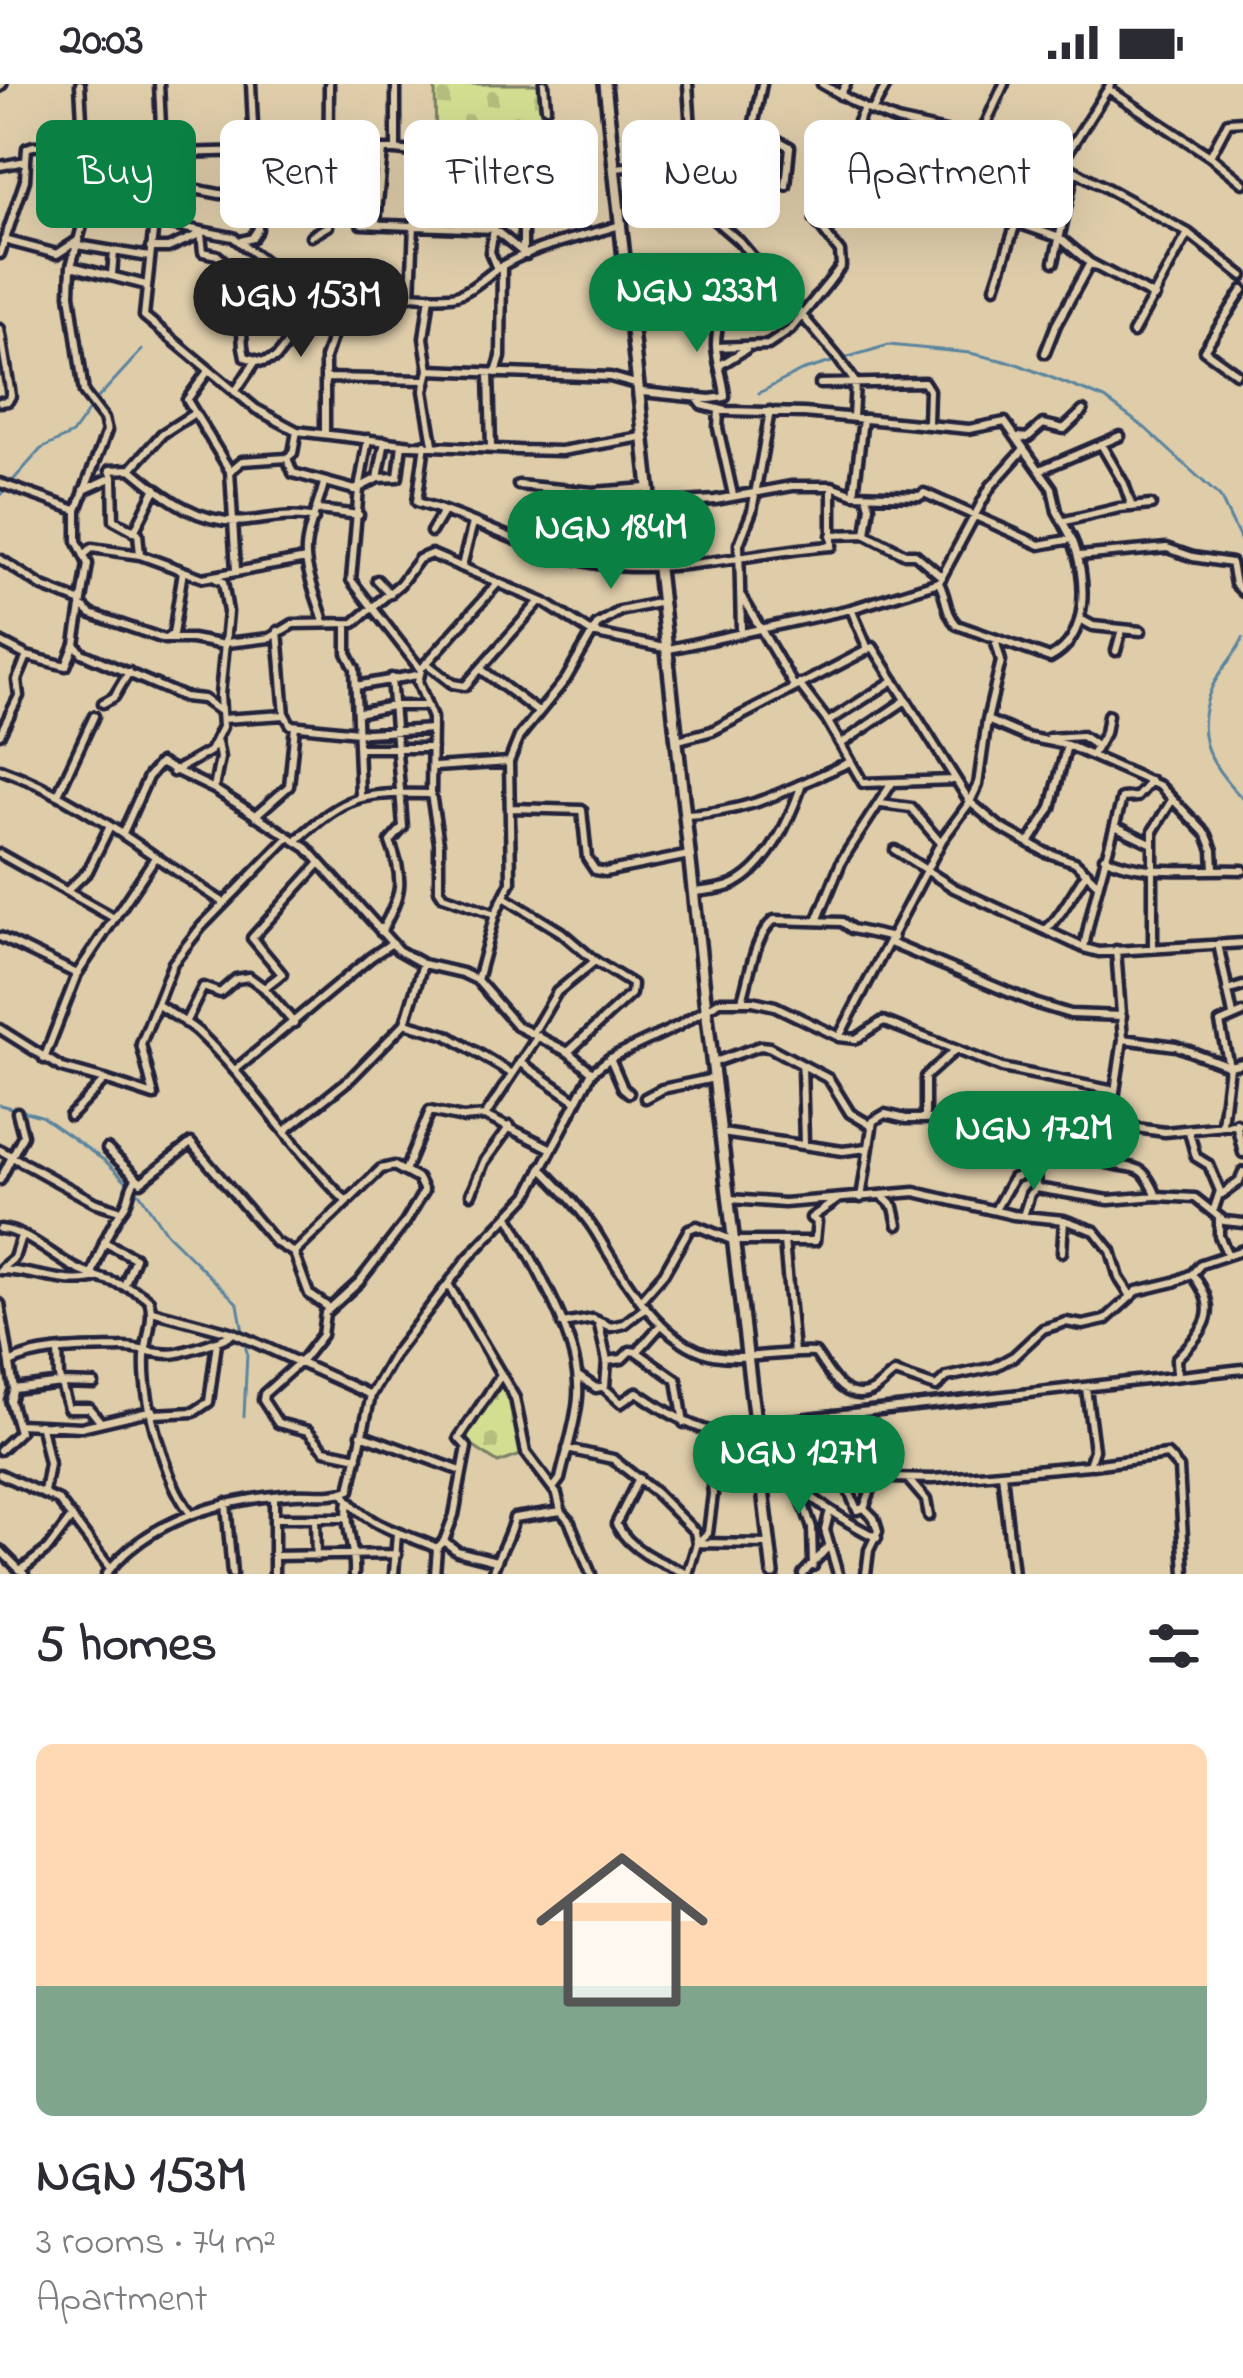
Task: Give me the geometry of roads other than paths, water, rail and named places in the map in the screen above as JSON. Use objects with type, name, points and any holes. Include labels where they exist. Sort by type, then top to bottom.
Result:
[{"type":"main road","points":[[605,84],[622,224]]},
{"type":"main road","points":[[622,228],[712,1063],[773,1574]]},
{"type":"street","points":[[80,84],[83,120]]},
{"type":"street","points":[[159,84],[161,120]]},
{"type":"street","points":[[251,84],[253,120]]},
{"type":"street","points":[[328,120],[329,84]]},
{"type":"street","points":[[396,84],[396,150]]},
{"type":"street","points":[[544,84],[546,107]]},
{"type":"street","points":[[688,84],[690,120]]},
{"type":"street","points":[[754,120],[762,84]]},
{"type":"street","points":[[822,84],[898,120]]},
{"type":"street","points":[[839,95],[847,84]]},
{"type":"street","points":[[716,346],[769,345],[790,330],[841,266],[840,252],[815,220],[868,109],[887,84]]},
{"type":"street","points":[[988,120],[1004,84]]},
{"type":"street","points":[[1073,144],[1110,86],[1243,183]]},
{"type":"street","points":[[1210,156],[1228,122],[1243,121]]},
{"type":"street","points":[[780,142],[790,147],[786,186]]},
{"type":"street","points":[[0,254],[26,180],[27,148],[36,146]]},
{"type":"street","points":[[380,151],[404,151]]},
{"type":"street","points":[[380,182],[383,151]]},
{"type":"street","points":[[0,166],[26,160]]},
{"type":"street","points":[[615,168],[622,167]]},
{"type":"street","points":[[1054,262],[1074,170],[1188,233],[1243,276]]},
{"type":"street","points":[[314,305],[338,292],[359,290],[461,295],[524,254],[622,224]]},
{"type":"street","points":[[0,642],[27,656],[66,666],[75,644],[88,564],[75,524],[77,510],[107,426],[86,398],[81,382],[70,294],[72,263],[82,228]]},
{"type":"street","points":[[153,228],[144,316],[256,409],[297,431],[402,443],[561,451],[645,436]]},
{"type":"street","points":[[183,228],[241,241],[274,269]]},
{"type":"street","points":[[241,241],[257,235],[257,228]]},
{"type":"street","points":[[311,236],[325,228]]},
{"type":"street","points":[[411,296],[415,228]]},
{"type":"street","points":[[480,228],[494,229],[524,254]]},
{"type":"street","points":[[524,228],[524,254]]},
{"type":"street","points":[[723,228],[799,316],[814,326],[855,382],[853,417]]},
{"type":"street","points":[[994,286],[1014,228]]},
{"type":"street","points":[[1031,228],[1060,238],[1090,263],[1155,297]]},
{"type":"street","points":[[491,448],[493,373],[501,357],[500,267],[490,252],[494,229]]},
{"type":"street","points":[[4,240],[57,254],[79,242],[114,252],[149,252],[202,232]]},
{"type":"street","points":[[202,232],[200,249],[218,254],[254,288]]},
{"type":"street","points":[[1133,333],[1188,233]]},
{"type":"street","points":[[65,249],[72,263],[146,285]]},
{"type":"street","points":[[112,274],[114,252]]},
{"type":"street","points":[[1045,352],[1090,263]]},
{"type":"street","points":[[304,302],[276,358],[255,362],[245,357],[246,304],[254,288],[264,284],[340,314]]},
{"type":"street","points":[[1236,373],[1204,350],[1243,290]]},
{"type":"street","points":[[325,433],[326,358],[340,314],[338,292]]},
{"type":"street","points":[[430,296],[424,338],[429,444],[417,502],[550,552],[597,564],[660,566],[832,546],[832,486]]},
{"type":"street","points":[[429,370],[610,377],[640,388],[725,397],[716,346],[720,318],[711,299],[631,298]]},
{"type":"street","points":[[0,329],[10,396],[0,402]]},
{"type":"street","points":[[721,364],[750,347]]},
{"type":"street","points":[[235,392],[255,362]]},
{"type":"street","points":[[208,370],[188,396],[193,414],[230,471],[236,570]]},
{"type":"street","points":[[325,378],[425,380]]},
{"type":"street","points":[[820,384],[926,383],[928,423]]},
{"type":"street","points":[[696,397],[702,405],[719,408],[969,429],[1006,422],[1040,470],[1079,556],[1083,572],[1080,619],[1054,658],[994,640],[951,619],[940,579],[915,554],[905,554],[866,534],[831,535]]},
{"type":"street","points":[[719,408],[718,428],[733,495]]},
{"type":"street","points":[[741,632],[739,544],[770,411]]},
{"type":"street","points":[[1019,437],[1027,438],[1043,424],[1064,429],[1083,411]]},
{"type":"street","points":[[82,491],[111,474],[131,469],[162,434],[193,414]]},
{"type":"street","points":[[854,494],[863,418]]},
{"type":"street","points":[[230,471],[242,461],[287,458],[293,453],[297,431]]},
{"type":"street","points":[[1040,470],[1120,436]]},
{"type":"street","points":[[368,439],[350,575],[422,669],[465,686],[540,601]]},
{"type":"street","points":[[378,478],[385,441]]},
{"type":"street","points":[[287,458],[293,473],[359,489],[378,478],[398,477],[402,443]]},
{"type":"street","points":[[1102,446],[1132,507]]},
{"type":"street","points":[[0,559],[43,587],[80,603],[91,614],[164,639],[226,644],[270,638],[293,624],[347,625],[390,594],[419,559],[438,554],[540,601],[592,633],[669,649],[851,609],[940,579],[990,487],[1023,450]]},
{"type":"street","points":[[92,468],[111,474]]},
{"type":"street","points":[[131,469],[196,518],[234,523],[298,516],[314,519]]},
{"type":"street","points":[[111,474],[113,520],[141,538],[140,555]]},
{"type":"street","points":[[0,483],[77,510]]},
{"type":"street","points":[[324,483],[306,559],[324,622]]},
{"type":"street","points":[[518,485],[592,493],[651,487]]},
{"type":"street","points":[[653,504],[715,500],[768,488],[832,486],[866,495],[870,501],[866,534]]},
{"type":"street","points":[[134,532],[156,488]]},
{"type":"street","points":[[592,493],[597,564]]},
{"type":"street","points":[[854,494],[924,493],[1040,545],[1072,539]]},
{"type":"street","points":[[1065,521],[1151,505]]},
{"type":"street","points":[[319,510],[359,515]]},
{"type":"street","points":[[431,532],[442,512]]},
{"type":"street","points":[[462,566],[472,523]]},
{"type":"street","points":[[84,555],[92,548],[140,555],[196,578],[306,559]]},
{"type":"street","points":[[410,548],[419,559]]},
{"type":"street","points":[[1079,556],[1175,548],[1193,557],[1231,563],[1235,584],[1243,592]]},
{"type":"street","points":[[164,639],[173,634],[183,571]]},
{"type":"street","points":[[173,772],[210,751],[221,715],[226,644],[223,582],[211,577]]},
{"type":"street","points":[[377,580],[390,594]]},
{"type":"street","points":[[356,686],[422,669],[497,584]]},
{"type":"street","points":[[740,594],[776,659],[828,722],[862,783],[954,780]]},
{"type":"street","points":[[477,980],[512,869],[509,762],[519,737],[566,680],[596,625],[620,610],[664,602]]},
{"type":"street","points":[[851,609],[868,649]]},
{"type":"street","points":[[1080,619],[1093,626],[1141,631]]},
{"type":"street","points":[[347,625],[347,653],[356,669],[360,795]]},
{"type":"street","points":[[1116,651],[1122,629]]},
{"type":"street","points":[[278,631],[287,723],[358,732],[432,729]]},
{"type":"street","points":[[839,1037],[940,843],[970,802],[982,768],[1001,661],[994,640]]},
{"type":"street","points":[[75,644],[82,653],[184,697],[203,699],[221,715],[286,715]]},
{"type":"street","points":[[677,740],[712,731],[868,649],[878,650],[970,802],[1000,827],[1087,872],[1096,883]]},
{"type":"street","points":[[70,657],[82,653]]},
{"type":"street","points":[[0,734],[19,696],[17,680],[27,656]]},
{"type":"street","points":[[422,669],[432,729],[431,794],[439,843],[439,890],[443,896],[495,914]]},
{"type":"street","points":[[482,670],[538,712]]},
{"type":"street","points":[[104,703],[114,697],[129,672]]},
{"type":"street","points":[[381,932],[401,885],[400,864],[390,842],[403,827],[391,678]]},
{"type":"street","points":[[828,722],[894,680]]},
{"type":"street","points":[[841,745],[906,700]]},
{"type":"street","points":[[357,713],[425,706]]},
{"type":"street","points":[[1092,755],[1105,733],[1108,715]]},
{"type":"street","points":[[57,795],[94,716]]},
{"type":"street","points":[[987,720],[1027,737],[1067,745],[1151,782],[1207,835],[1214,869]]},
{"type":"street","points":[[255,817],[289,786],[295,726]]},
{"type":"street","points":[[1040,739],[1082,736],[1096,746]]},
{"type":"street","points":[[214,789],[220,758],[216,739]]},
{"type":"street","points":[[1029,843],[1051,808],[1067,745]]},
{"type":"street","points":[[359,748],[432,748]]},
{"type":"street","points":[[194,757],[194,780]]},
{"type":"street","points":[[434,767],[509,762]]},
{"type":"street","points":[[686,815],[744,807],[786,794],[848,763]]},
{"type":"street","points":[[123,833],[158,764],[214,789],[320,863],[392,943],[423,964],[477,980],[505,1015],[592,1072]]},
{"type":"street","points":[[0,770],[57,795],[123,833],[223,903]]},
{"type":"street","points":[[817,921],[842,860],[893,782]]},
{"type":"street","points":[[1084,948],[1096,883],[1109,835],[1117,827],[1122,798],[1137,797],[1151,782]]},
{"type":"street","points":[[694,892],[734,884],[755,867],[790,816],[802,787]]},
{"type":"street","points":[[0,1029],[62,1069],[154,1096],[141,1045],[173,963],[223,903],[292,840],[360,795],[431,794]]},
{"type":"street","points":[[786,794],[796,800]]},
{"type":"street","points":[[1153,948],[1153,831],[1172,800]]},
{"type":"street","points":[[881,804],[910,808],[940,843]]},
{"type":"street","points":[[510,808],[582,810],[587,858],[596,870],[689,855]]},
{"type":"street","points":[[69,890],[88,871],[110,826]]},
{"type":"street","points":[[1117,827],[1153,844]]},
{"type":"street","points":[[895,850],[999,910],[1084,948],[1243,943]]},
{"type":"street","points":[[0,854],[114,917]]},
{"type":"street","points":[[1104,857],[1125,867],[1154,871],[1163,867],[1243,870]]},
{"type":"street","points":[[44,1059],[77,974],[154,859]]},
{"type":"street","points":[[264,988],[281,974],[252,938],[320,863]]},
{"type":"street","points":[[1045,930],[1055,923],[1065,900],[1087,872]]},
{"type":"street","points":[[504,897],[627,977],[633,988],[568,1052]]},
{"type":"street","points":[[742,1000],[766,925],[774,920],[842,922],[1037,1004],[1070,1014],[1122,1016]]},
{"type":"street","points":[[0,937],[77,974]]},
{"type":"street","points":[[235,1070],[392,943]]},
{"type":"street","points":[[1218,944],[1233,1015]]},
{"type":"street","points":[[1116,950],[1123,1040],[1115,1091],[1102,1122],[1109,1165],[1129,1164],[1142,1170],[1156,1196]]},
{"type":"street","points":[[485,1116],[557,992],[596,961]]},
{"type":"street","points":[[286,1130],[351,1078],[405,1023],[423,964]]},
{"type":"street","points":[[185,1022],[203,987],[220,993],[236,979],[249,977],[294,1023]]},
{"type":"street","points":[[1227,992],[1243,986]]},
{"type":"street","points":[[354,1574],[356,1555],[346,1518],[346,1496],[354,1484],[371,1395],[395,1353],[448,1284],[528,1195],[574,1100],[592,1072],[610,1058],[678,1027],[720,1001],[742,1000],[775,1006],[839,1037],[856,1039],[883,1021],[1002,1068],[1115,1091]]},
{"type":"street","points":[[158,1005],[185,1022],[235,1070],[307,1162],[346,1201]]},
{"type":"street","points":[[1222,1124],[1229,1066],[1220,1023],[1243,1013]]},
{"type":"street","points":[[405,1023],[447,1035],[512,1073]]},
{"type":"street","points":[[1123,1040],[1176,1046],[1229,1066],[1243,1063]]},
{"type":"street","points":[[712,1063],[760,1046],[829,1079],[850,1113],[872,1126]]},
{"type":"street","points":[[925,1119],[926,1077],[954,1051]]},
{"type":"street","points":[[610,1058],[629,1093]]},
{"type":"street","points":[[520,1062],[574,1100]]},
{"type":"street","points":[[802,1066],[804,1144]]},
{"type":"street","points":[[645,1098],[662,1089],[715,1078]]},
{"type":"street","points":[[70,1116],[105,1080]]},
{"type":"street","points":[[405,1171],[430,1111],[463,1118],[485,1116],[550,1148]]},
{"type":"street","points":[[0,1180],[23,1136],[17,1112]]},
{"type":"street","points":[[861,1198],[872,1126],[885,1114],[925,1119],[1083,1120],[1165,1132],[1239,1123],[1243,1153]]},
{"type":"street","points":[[995,1210],[1010,1181],[1022,1175],[1039,1154],[1090,1155],[1083,1120]]},
{"type":"street","points":[[471,1194],[484,1162],[511,1126]]},
{"type":"street","points":[[1189,1132],[1196,1157],[1209,1165],[1220,1196],[1219,1236],[1228,1255]]},
{"type":"street","points":[[721,1133],[843,1151],[867,1148]]},
{"type":"street","points":[[107,1149],[136,1179],[146,1181],[191,1143],[275,1242],[294,1253],[309,1294],[329,1308]]},
{"type":"street","points":[[0,1150],[115,1212]]},
{"type":"street","points":[[1023,1216],[1036,1188],[1035,1169],[1027,1165]]},
{"type":"street","points":[[294,1253],[381,1169],[394,1166],[423,1185],[417,1204],[358,1282],[329,1308],[322,1334],[263,1400],[278,1423],[308,1431],[325,1450],[358,1457]]},
{"type":"street","points":[[541,1168],[569,1196],[661,1325],[708,1354],[814,1353],[828,1377],[852,1392],[872,1391],[895,1373],[936,1387]]},
{"type":"street","points":[[1220,1196],[1239,1182],[1243,1172]]},
{"type":"street","points":[[95,1276],[115,1212],[127,1203],[136,1179]]},
{"type":"street","points":[[1036,1188],[1109,1200],[1195,1198],[1224,1221],[1243,1223]]},
{"type":"street","points":[[731,1199],[784,1203],[914,1192],[1064,1220],[1095,1231],[1111,1251],[1118,1277],[1131,1296]]},
{"type":"street","points":[[879,1194],[894,1207],[898,1225]]},
{"type":"street","points":[[561,1324],[624,1324],[664,1273],[689,1229],[697,1226],[734,1241],[815,1240],[817,1222],[812,1218],[840,1198]]},
{"type":"street","points":[[509,1216],[561,1324],[578,1376],[578,1400],[554,1488]]},
{"type":"street","points":[[1062,1252],[1064,1220]]},
{"type":"street","points":[[0,1229],[80,1271],[144,1294],[152,1311],[145,1374],[166,1471],[190,1513]]},
{"type":"street","points":[[1,1268],[14,1258],[21,1236]]},
{"type":"street","points":[[784,1241],[794,1353]]},
{"type":"street","points":[[104,1242],[136,1258],[124,1286]]},
{"type":"street","points":[[936,1387],[946,1377],[994,1367],[1053,1325],[1105,1320],[1137,1291],[1192,1274],[1201,1264],[1243,1250]]},
{"type":"street","points":[[1,1268],[76,1281],[95,1276]]},
{"type":"street","points":[[1177,1376],[1176,1359],[1199,1337],[1208,1312],[1206,1292],[1192,1274]]},
{"type":"street","points":[[448,1284],[520,1412],[526,1453],[554,1488],[592,1574]]},
{"type":"street","points":[[0,1304],[14,1389],[10,1400],[19,1434],[0,1450]]},
{"type":"street","points":[[152,1311],[234,1334],[371,1395]]},
{"type":"street","points":[[598,1321],[607,1361],[603,1387]]},
{"type":"street","points":[[637,1352],[661,1325]]},
{"type":"street","points":[[10,1363],[58,1352],[124,1348],[173,1354],[234,1334]]},
{"type":"street","points":[[18,1424],[81,1427],[153,1412],[194,1412],[209,1402],[217,1342]]},
{"type":"street","points":[[58,1352],[68,1408],[89,1408],[99,1420]]},
{"type":"street","points":[[607,1361],[637,1352],[676,1380],[684,1423]]},
{"type":"street","points":[[578,1376],[621,1402],[637,1392],[684,1423],[718,1436],[756,1436],[833,1415],[1243,1369]]},
{"type":"street","points":[[435,1574],[440,1545],[454,1515],[467,1447],[459,1438],[500,1377]]},
{"type":"street","points":[[14,1389],[94,1384]]},
{"type":"street","points":[[936,1387],[941,1403]]},
{"type":"street","points":[[1086,1388],[1094,1450],[1089,1465]]},
{"type":"street","points":[[0,1402],[10,1400]]},
{"type":"street","points":[[833,1415],[844,1482],[856,1510],[864,1508]]},
{"type":"street","points":[[41,1427],[49,1464],[44,1492]]},
{"type":"street","points":[[361,1434],[461,1471]]},
{"type":"street","points":[[697,1543],[708,1533],[713,1494],[710,1464],[718,1436]]},
{"type":"street","points":[[756,1436],[800,1492],[877,1538]]},
{"type":"street","points":[[567,1449],[613,1459],[639,1478],[694,1532],[697,1543],[688,1574],[650,1558],[616,1524],[639,1478]]},
{"type":"street","points":[[844,1482],[877,1474],[908,1479],[1002,1473],[1167,1455],[1179,1468],[1185,1574]]},
{"type":"street","points":[[1002,1473],[1012,1574]]},
{"type":"street","points":[[0,1474],[59,1501],[108,1571],[190,1513],[274,1497],[346,1496]]},
{"type":"street","points":[[864,1508],[877,1474]]},
{"type":"street","points":[[908,1479],[926,1500],[929,1516]]},
{"type":"street","points":[[800,1492],[812,1528],[813,1566]]},
{"type":"street","points":[[346,1496],[355,1510],[397,1533],[496,1562]]},
{"type":"street","points":[[274,1497],[274,1574]]},
{"type":"street","points":[[226,1503],[232,1574]]},
{"type":"street","points":[[864,1508],[874,1518],[877,1538],[869,1550],[866,1574]]},
{"type":"street","points":[[492,1574],[499,1552],[509,1543],[514,1518],[561,1511]]},
{"type":"street","points":[[830,1514],[825,1530],[838,1574]]},
{"type":"street","points":[[1,1552],[23,1572],[73,1516]]},
{"type":"street","points":[[274,1518],[346,1518]]},
{"type":"street","points":[[315,1518],[316,1557]]},
{"type":"street","points":[[394,1574],[397,1533]]},
{"type":"street","points":[[697,1543],[770,1544]]},
{"type":"street","points":[[810,1551],[828,1544]]},
{"type":"street","points":[[803,1574],[828,1544]]},
{"type":"street","points":[[274,1556],[397,1554]]},
{"type":"waterway","points":[[759,393],[801,371],[889,345],[970,353],[1017,364],[1105,399],[1145,428],[1220,497],[1243,545]]},
{"type":"waterway","points":[[0,495],[41,449],[72,434],[142,350]]},
{"type":"waterway","points":[[1243,638],[1212,687],[1203,720],[1213,762],[1243,799]]},
{"type":"waterway","points":[[0,1105],[41,1116],[105,1161],[140,1194],[166,1233],[238,1304],[247,1354],[244,1416]]}]
